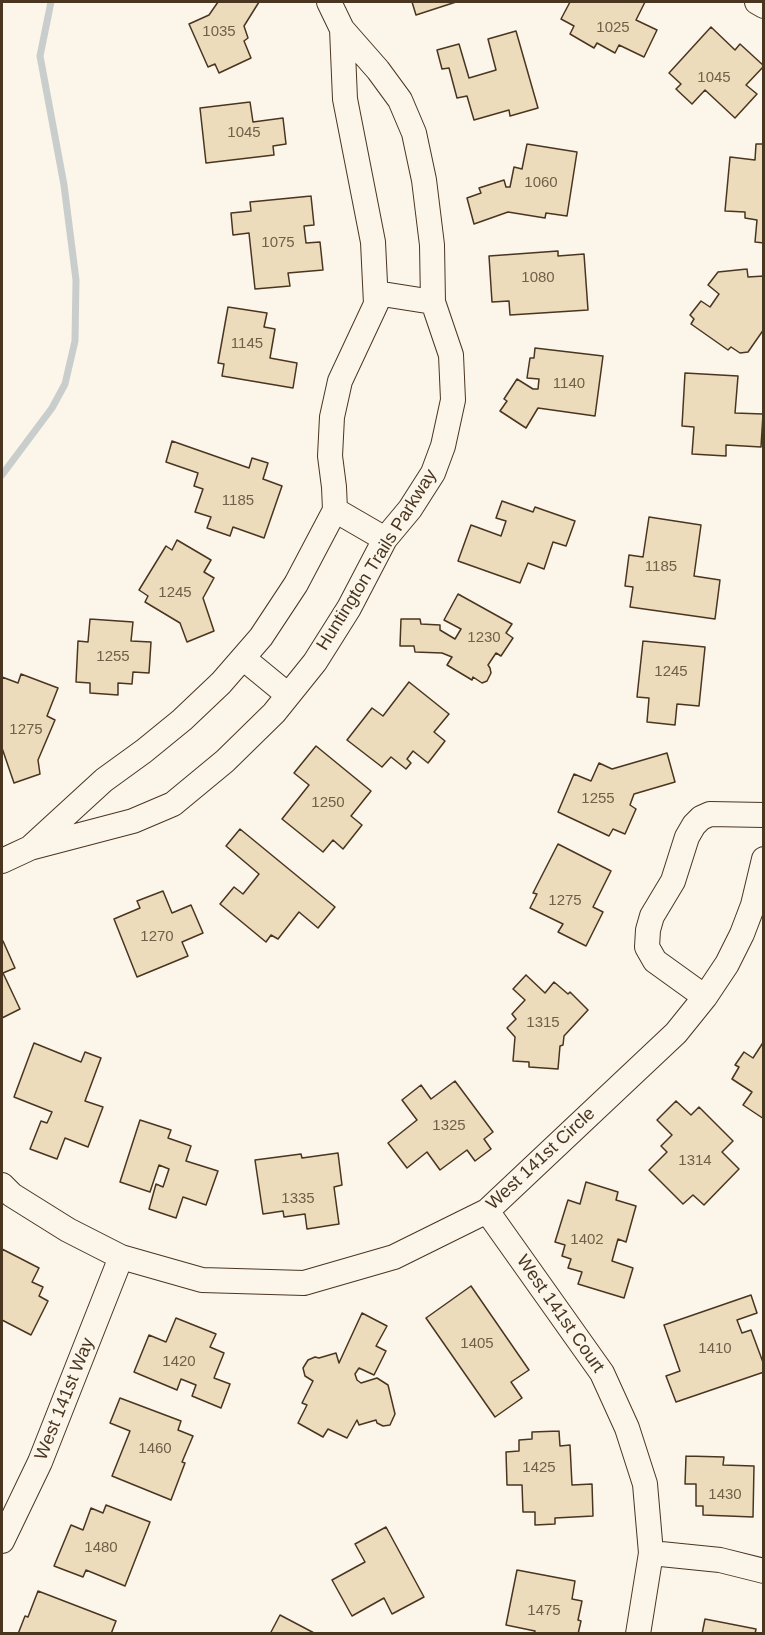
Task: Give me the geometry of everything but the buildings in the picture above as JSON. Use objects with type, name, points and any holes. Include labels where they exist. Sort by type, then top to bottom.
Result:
[{"type":"street","name":"Huntington Trails Parkway","points":[[2,861],[30,848],[133,821],[173,804],[225,762],[274,713],[315,662],[349,608],[385,539],[410,508],[433,473],[443,446],[453,400],[451,355],[434,302],[432,245],[424,180],[414,133],[400,100],[378,70],[342,29],[329,2]]},
{"type":"street","points":[[757,2],[764,6]]},
{"type":"street","name":"Huntington Trails Parkway","points":[[30,848],[104,780],[182,720],[222,683],[261,637],[296,584],[335,510],[330,456],[332,417],[340,381],[376,304],[373,242],[345,99],[342,29]]},
{"type":"street","points":[[376,293],[434,302]]},
{"type":"street","points":[[335,510],[385,539]]},
{"type":"street","points":[[243,658],[288,695]]},
{"type":"street","points":[[705,996],[655,961],[647,947],[652,916],[673,881],[687,837],[701,818],[710,814],[764,815]]},
{"type":"street","name":"West 141st Circle","points":[[2,1185],[12,1195],[68,1230],[121,1257],[201,1280],[304,1283],[394,1257],[487,1211],[676,1033],[727,964],[753,905],[764,859]]},
{"type":"street","name":"West 141st Court","points":[[487,1211],[602,1373],[627,1428],[645,1484],[651,1553],[638,1634]]},
{"type":"street","name":"West 141st Way","points":[[2,1539],[40,1462],[121,1257]]},
{"type":"street","points":[[651,1553],[720,1560],[764,1571]]},
{"type":"waterway","points":[[2,475],[52,408],[65,384],[75,341],[76,280],[64,185],[40,56],[51,2]]}]
